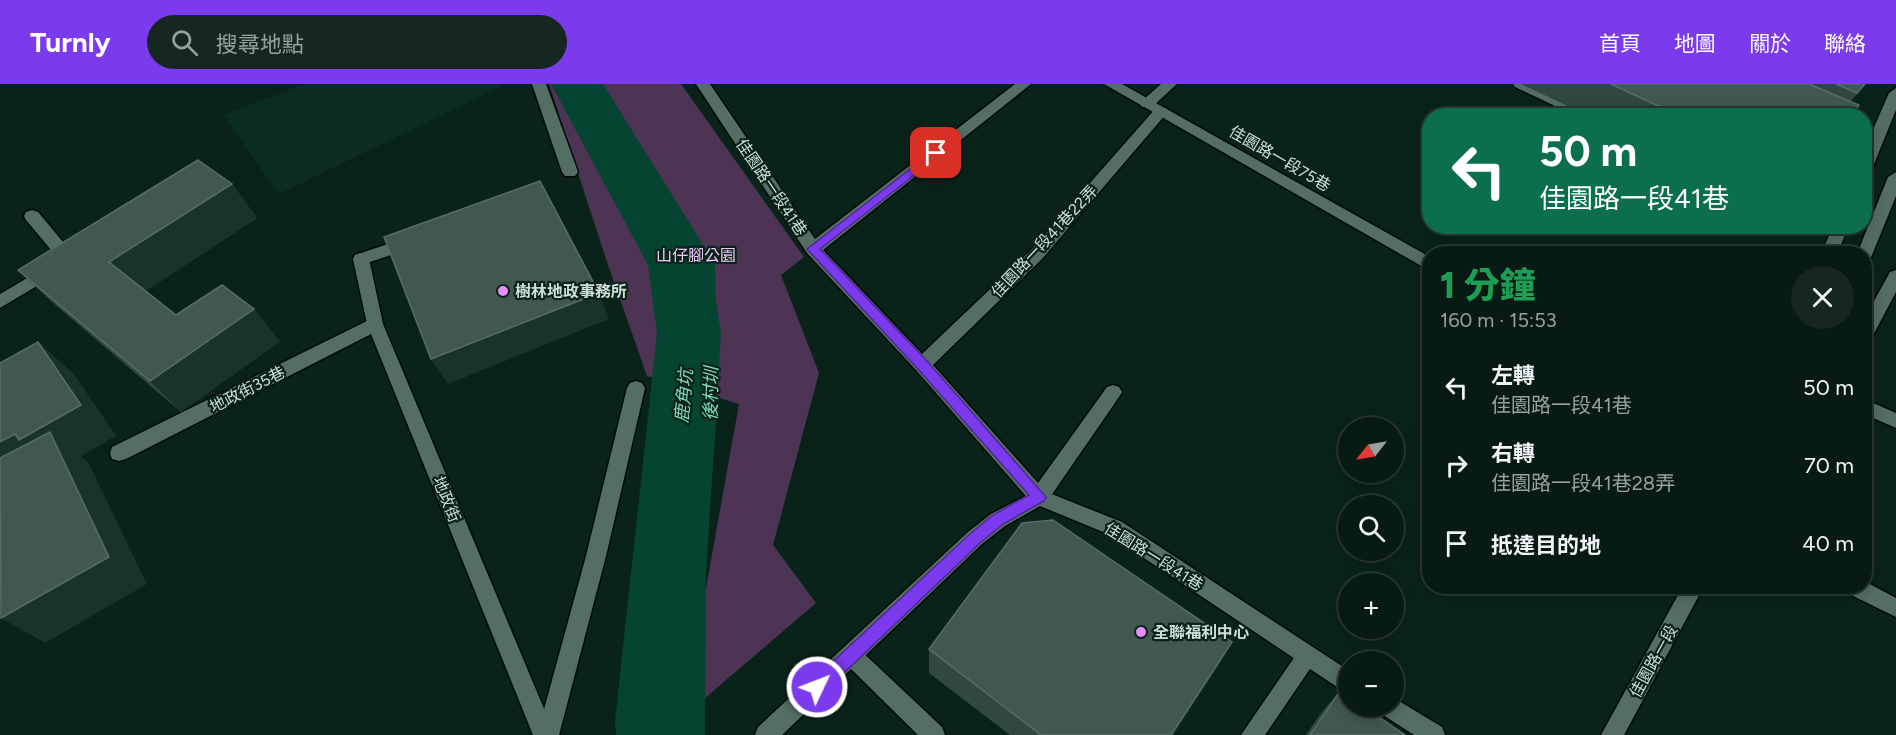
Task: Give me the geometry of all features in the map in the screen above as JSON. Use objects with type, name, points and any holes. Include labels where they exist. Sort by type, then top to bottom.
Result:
[{"type":"street","points":[[539,84],[570,172]]},
{"type":"street","name":"佳園路一段41巷","points":[[702,84],[813,249],[922,365],[1039,497],[1115,528],[1338,676]]},
{"type":"street","points":[[813,249],[1024,84]]},
{"type":"street","name":"佳園路一段75巷","points":[[1112,84],[1422,260]]},
{"type":"street","name":"佳園路一段41巷22弄","points":[[922,365],[1036,255],[1154,108],[1170,84]]},
{"type":"street","points":[[1520,84],[1571,108]]},
{"type":"street","points":[[1872,150],[1896,93]]},
{"type":"street","points":[[1868,246],[1896,177]]},
{"type":"street","points":[[0,302],[73,256],[32,216]]},
{"type":"street","name":"地政街","points":[[426,237],[362,259],[375,324],[544,735]]},
{"type":"street","points":[[1872,321],[1896,276]]},
{"type":"street","name":"地政街35巷","points":[[119,453],[375,324]]},
{"type":"street","points":[[548,735],[596,556],[636,388]]},
{"type":"street","points":[[766,735],[975,538],[998,520],[1039,497],[1113,392]]},
{"type":"street","points":[[1872,410],[1896,421]]},
{"type":"street","name":"佳園路一段","points":[[1612,735],[1690,594]]},
{"type":"street","points":[[1869,594],[1896,608]]},
{"type":"street","points":[[851,655],[934,735]]},
{"type":"street","points":[[1252,735],[1307,656]]},
{"type":"street","points":[[1404,716],[1434,735]]},
{"type":"shaded area","points":[[305,84],[506,84],[279,194],[223,115]]},
{"type":"green space","name":"山仔腳公園","points":[[549,84],[681,84],[804,257],[781,275],[819,373],[773,545],[816,603],[683,717],[739,404],[647,376]]},
{"type":"building","points":[[1611,84],[1809,84],[1859,105],[1857,108],[1663,108]]},
{"type":"building","points":[[1836,84],[1865,84],[1857,93]]},
{"type":"building","points":[[198,160],[232,184],[109,262],[176,315],[222,285],[254,309],[150,381],[18,270]]},
{"type":"building","name":"樹林地政事務所","points":[[540,181],[599,293],[431,359],[384,237]]},
{"type":"building","points":[[38,342],[81,405],[19,440],[15,434],[0,442],[0,363]]},
{"type":"building","points":[[50,432],[109,557],[1,618],[0,458]]},
{"type":"building","points":[[1053,520],[1232,642],[1171,735],[1041,735],[929,649],[1022,523]]},
{"type":"building","points":[[1338,694],[1338,717],[1379,717],[1405,735],[1310,735]]},
{"type":"waterway","name":"鹿角坑","points":[[577,84],[679,265],[689,333],[656,721],[657,735]]},
{"type":"waterway","name":"後村圳","points":[[599,84],[710,264],[712,411],[700,556],[699,735]]},
{"type":"place","name":"樹林地政事務所","points":[[503,291]]},
{"type":"place","name":"全聯福利中心","points":[[1141,632]]},
{"type":"route","points":[[817,687],[975,538],[998,520],[1039,497],[922,365],[813,249],[936,153]]}]
